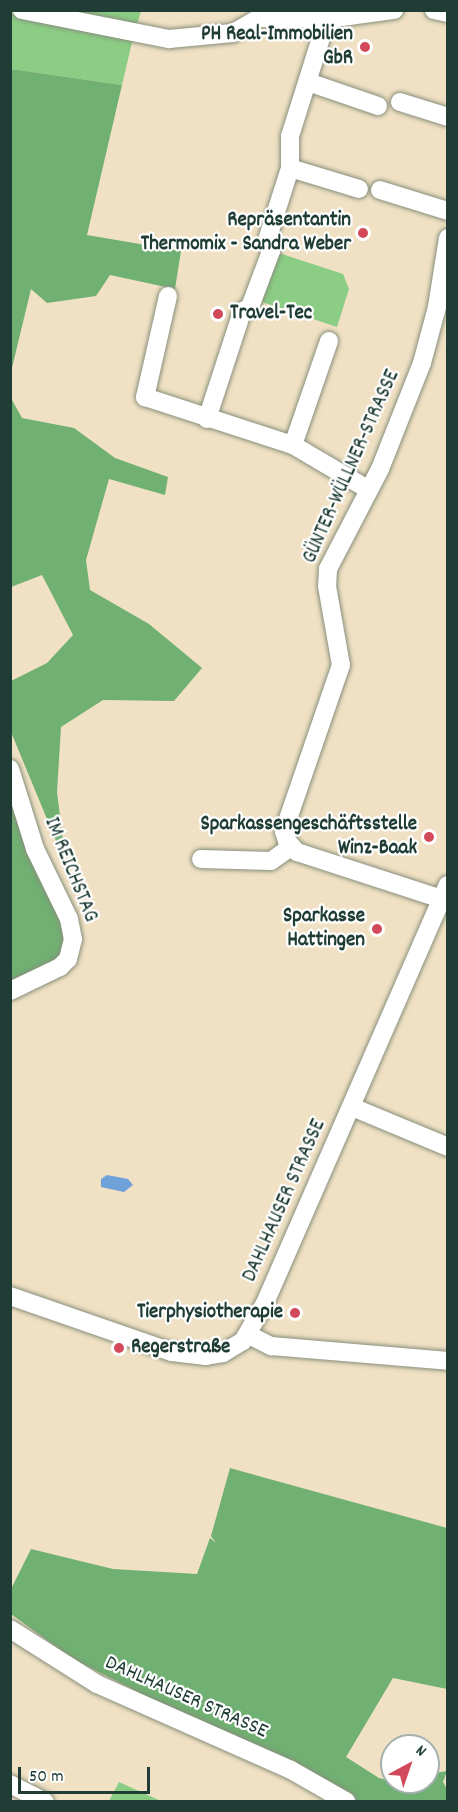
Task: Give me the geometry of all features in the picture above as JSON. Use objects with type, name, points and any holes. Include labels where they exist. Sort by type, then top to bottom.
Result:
[{"type":"street","points":[[22,10],[169,39],[233,33],[259,18],[327,18],[394,10]]},
{"type":"street","points":[[434,10],[447,13]]},
{"type":"street","points":[[207,419],[242,312],[250,307],[268,260],[268,237],[290,168],[290,135],[327,18]]},
{"type":"street","points":[[308,82],[378,106]]},
{"type":"street","points":[[400,102],[447,117]]},
{"type":"street","points":[[290,168],[358,189]]},
{"type":"street","points":[[380,190],[447,211]]},
{"type":"street","name":"GÜNTER-WÜLLNER-STRASSE","points":[[291,847],[284,836],[285,821],[342,665],[327,586],[328,569],[369,490],[422,363],[437,307],[447,238]]},
{"type":"street","points":[[168,296],[145,397],[293,445],[369,490]]},
{"type":"street","points":[[293,445],[329,341]]},
{"type":"street","name":"IM REICHSTAG","points":[[10,769],[35,849],[69,920],[73,939],[68,958],[60,967],[10,991]]},
{"type":"street","points":[[201,859],[271,861],[291,847],[446,895]]},
{"type":"street","name":"DAHLHAUSER STRASSE","points":[[249,1335],[446,895]]},
{"type":"street","points":[[352,1107],[447,1147]]},
{"type":"street","points":[[10,1296],[156,1347],[188,1354],[223,1353],[249,1335],[272,1346],[447,1361]]},
{"type":"street","name":"DAHLHAUSER STRASSE","points":[[10,1629],[97,1684],[291,1770],[347,1802]]},
{"type":"street","points":[[10,1784],[45,1802]]},
{"type":"green space","points":[[52,11],[141,11],[136,29]]},
{"type":"green space","points":[[11,14],[133,38],[122,85],[11,69]]},
{"type":"green space","points":[[11,69],[122,85],[87,235],[181,251],[175,289],[110,275],[96,296],[47,303],[31,289],[11,372]]},
{"type":"green space","points":[[279,253],[343,274],[349,289],[337,327],[262,302]]},
{"type":"green space","points":[[11,398],[22,418],[74,428],[115,458],[168,477],[165,495],[109,479],[86,560],[90,590],[149,624],[202,668],[174,701],[103,700],[61,727],[57,792],[66,865],[11,732],[11,681],[47,663],[73,635],[42,575],[11,587]]},
{"type":"green space","points":[[10,757],[63,898],[76,962],[10,988]]},
{"type":"green space","points":[[230,1468],[447,1528],[447,1689],[393,1678],[346,1757],[380,1778],[380,1794],[440,1794],[440,1772],[447,1771],[443,1782],[447,1789],[447,1802],[353,1801],[73,1659],[11,1614],[11,1589],[31,1549],[113,1569],[197,1574],[210,1538],[216,1543],[211,1536]]},
{"type":"green space","points":[[119,1782],[161,1801],[109,1801]]},
{"type":"water","points":[[107,1175],[128,1179],[133,1185],[124,1192],[101,1187],[101,1179]]},
{"type":"place","name":"PH Real-Immobilien GbR","points":[[365,47]]},
{"type":"place","name":"Repräsentantin Thermomix - Sandra Weber","points":[[363,233]]},
{"type":"place","name":"Travel-Tec","points":[[218,314]]},
{"type":"place","name":"Sparkassengeschäftsstelle Winz-Baak","points":[[429,837]]},
{"type":"place","name":"Sparkasse Hattingen","points":[[377,929]]},
{"type":"place","name":"Tierphysiotherapie","points":[[295,1313]]},
{"type":"place","name":"Regerstraße","points":[[119,1348]]}]
